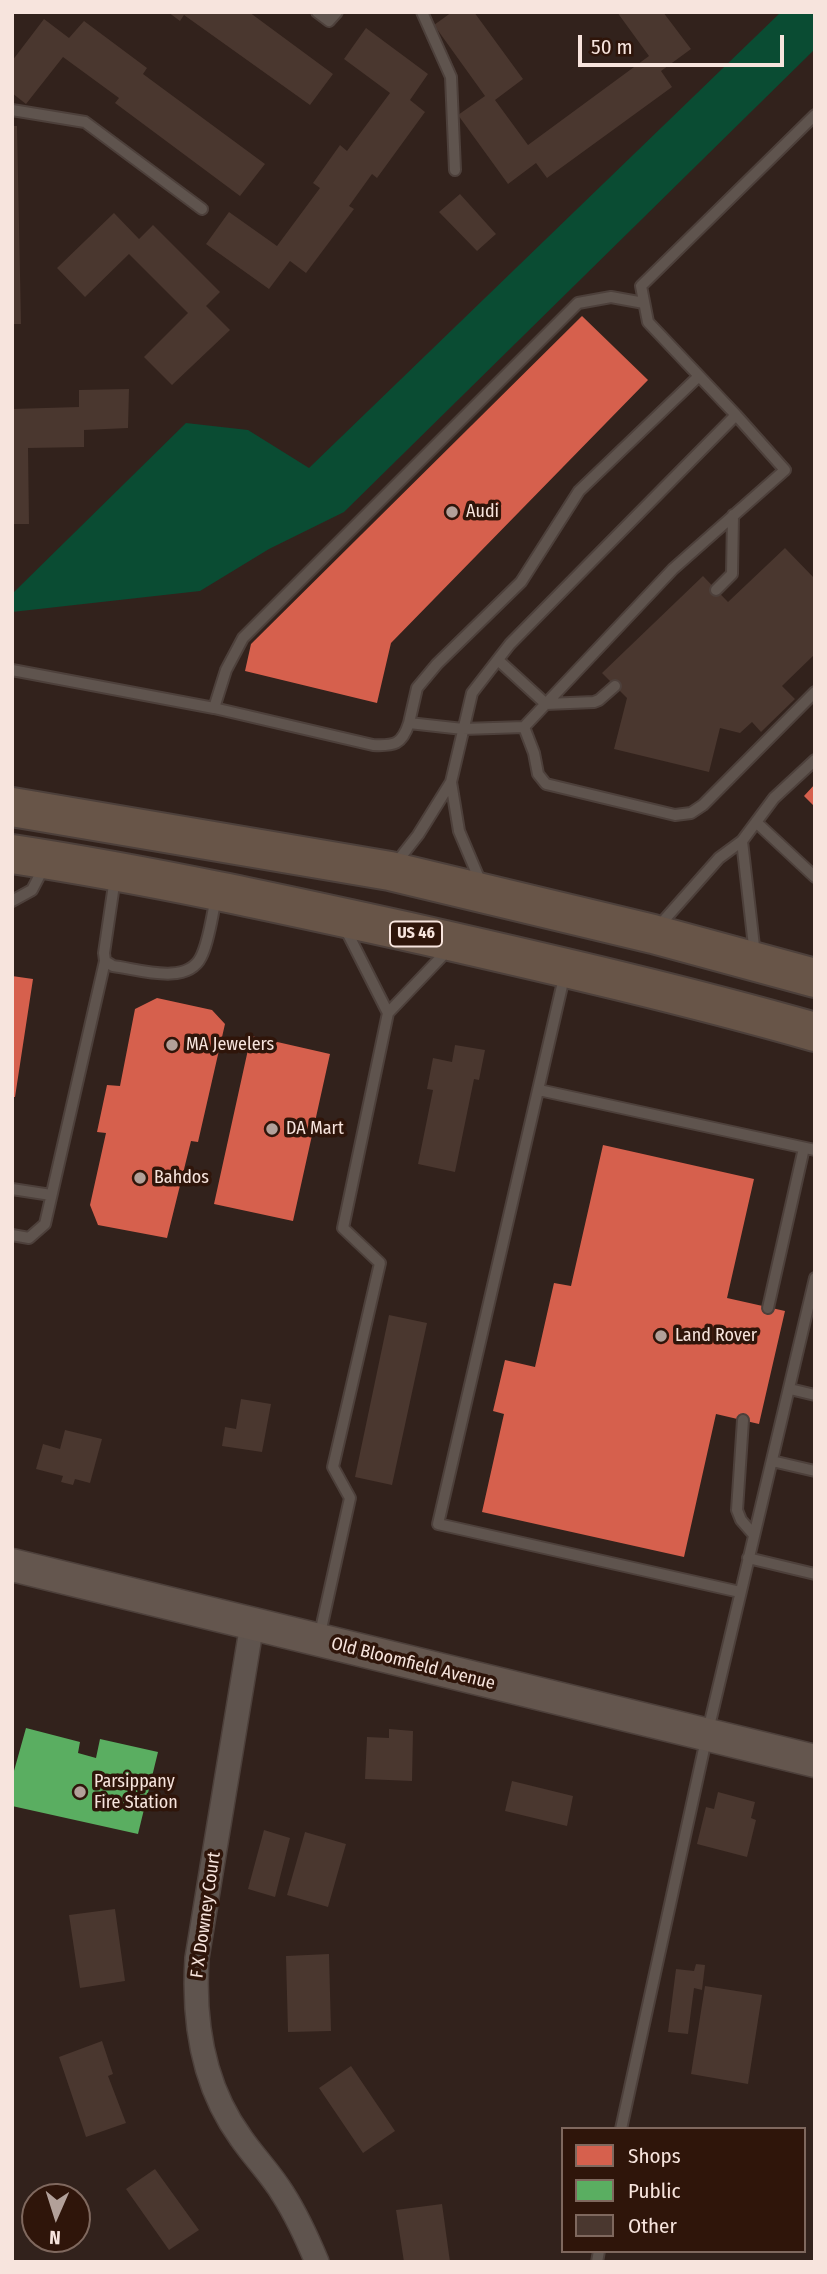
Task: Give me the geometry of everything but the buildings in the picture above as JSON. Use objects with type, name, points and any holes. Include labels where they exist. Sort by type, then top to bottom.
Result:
[{"type":"highway","points":[[12,807],[390,871],[653,934],[815,978]]},
{"type":"highway","name":"US 46","points":[[30,857],[339,916],[566,967],[737,1009],[815,1032]]},
{"type":"street","name":"Old Bloomfield Avenue","points":[[12,1565],[815,1761]]},
{"type":"street","name":"F X Downey Court","points":[[252,1624],[197,1958],[195,1996],[198,2028],[205,2062],[221,2105],[240,2138],[283,2193],[304,2230],[317,2262]]},
{"type":"lane","points":[[317,12],[329,21],[337,12]]},
{"type":"lane","points":[[422,12],[451,77],[455,170]]},
{"type":"lane","points":[[12,110],[85,122],[202,209]]},
{"type":"lane","points":[[409,723],[463,729],[524,727],[673,569],[785,470],[648,322],[641,286],[815,115]]},
{"type":"lane","points":[[214,708],[226,670],[243,638],[578,303],[611,297],[644,303]]},
{"type":"lane","points":[[12,670],[214,708],[373,745],[388,746],[399,742],[406,734],[417,688],[521,582],[579,491],[699,376]]},
{"type":"lane","points":[[390,871],[418,835],[451,782],[472,693],[498,660],[736,415]]},
{"type":"lane","points":[[716,590],[732,575],[733,516]]},
{"type":"lane","points":[[498,660],[546,704],[594,702],[615,686]]},
{"type":"lane","points":[[524,727],[534,753],[538,774],[547,784],[676,816],[691,813],[704,806],[815,692]]},
{"type":"lane","points":[[653,934],[719,858],[742,841],[774,798],[815,760]]},
{"type":"lane","points":[[451,782],[459,831],[485,892]]},
{"type":"lane","points":[[756,822],[815,877]]},
{"type":"lane","points":[[742,841],[755,961]]},
{"type":"lane","points":[[12,901],[32,890],[30,857]]},
{"type":"lane","points":[[12,1236],[29,1238],[45,1224],[105,961],[116,872]]},
{"type":"lane","points":[[105,961],[113,966],[148,971],[171,974],[185,972],[201,958],[218,891]]},
{"type":"lane","points":[[339,916],[388,1013]]},
{"type":"lane","points":[[318,1641],[350,1498],[333,1466],[380,1263],[343,1228],[388,1013],[456,943]]},
{"type":"lane","points":[[566,967],[438,1524],[740,1592]]},
{"type":"lane","points":[[539,1090],[809,1149],[768,1308]]},
{"type":"lane","points":[[12,1189],[51,1195]]},
{"type":"lane","points":[[621,2127],[707,1735],[815,1278]]},
{"type":"lane","points":[[790,1389],[815,1395]]},
{"type":"lane","points":[[743,1420],[737,1510],[741,1520],[754,1535]]},
{"type":"lane","points":[[772,1461],[815,1471]]},
{"type":"lane","points":[[748,1558],[815,1574]]},
{"type":"green space","points":[[781,12],[815,12],[815,49],[344,512],[269,549],[200,591],[12,612],[12,594],[186,423],[248,430],[309,468]]},
{"type":"place","name":"Audi","points":[[452,512]]},
{"type":"place","name":"MA Jewelers","points":[[172,1045]]},
{"type":"place","name":"DA Mart","points":[[272,1129]]},
{"type":"place","name":"Bahdos","points":[[140,1178]]},
{"type":"place","name":"Land Rover","points":[[661,1336]]},
{"type":"place","name":"Parsippany Fire Station","points":[[80,1792]]}]
